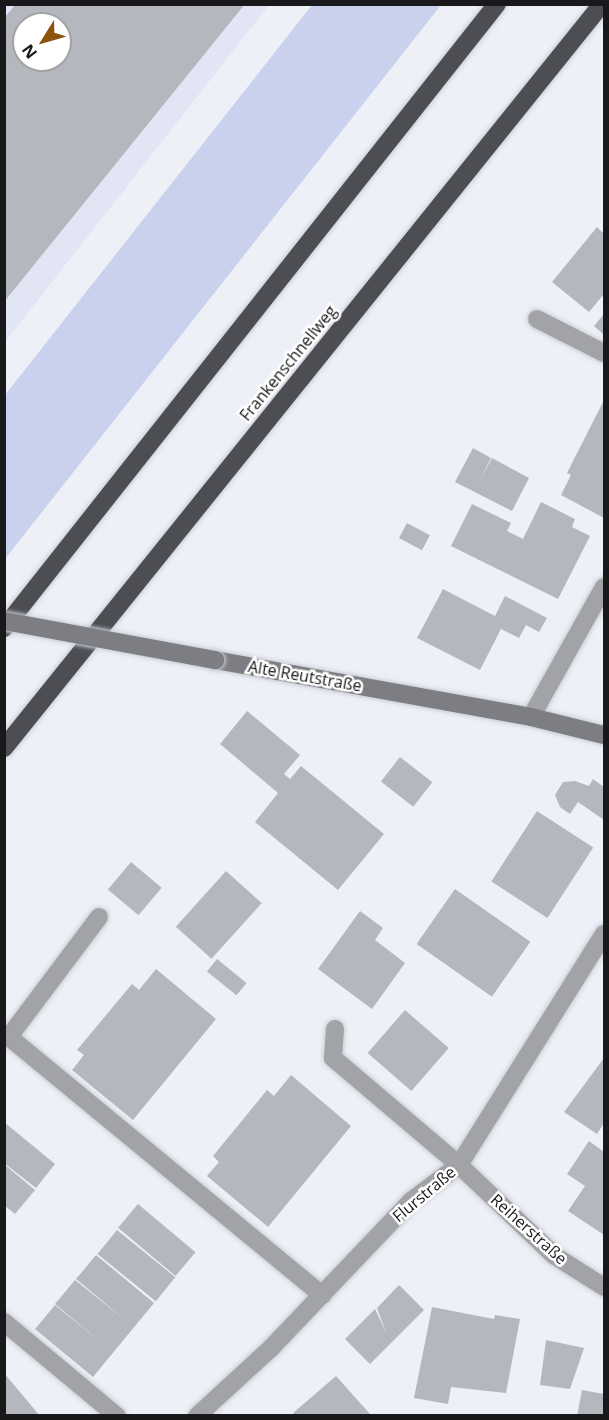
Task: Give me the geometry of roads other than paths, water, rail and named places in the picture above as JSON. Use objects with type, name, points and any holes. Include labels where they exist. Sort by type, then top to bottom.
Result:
[{"type":"highway","points":[[4,628],[497,4]]},
{"type":"highway","name":"Frankenschnellweg","points":[[4,748],[603,4]]},
{"type":"main road","name":"Alte Reutstraße","points":[[4,621],[531,717],[604,735]]},
{"type":"street","points":[[537,319],[604,353]]},
{"type":"street","points":[[531,717],[604,587]]},
{"type":"street","points":[[99,917],[9,1037],[322,1294]]},
{"type":"street","name":"Flurstraße","points":[[197,1416],[273,1346],[411,1201],[459,1165],[604,934]]},
{"type":"street","name":"Reiherstraße","points":[[335,1029],[333,1058],[459,1165],[555,1256],[604,1287]]},
{"type":"street","points":[[4,1322],[117,1416]]}]
